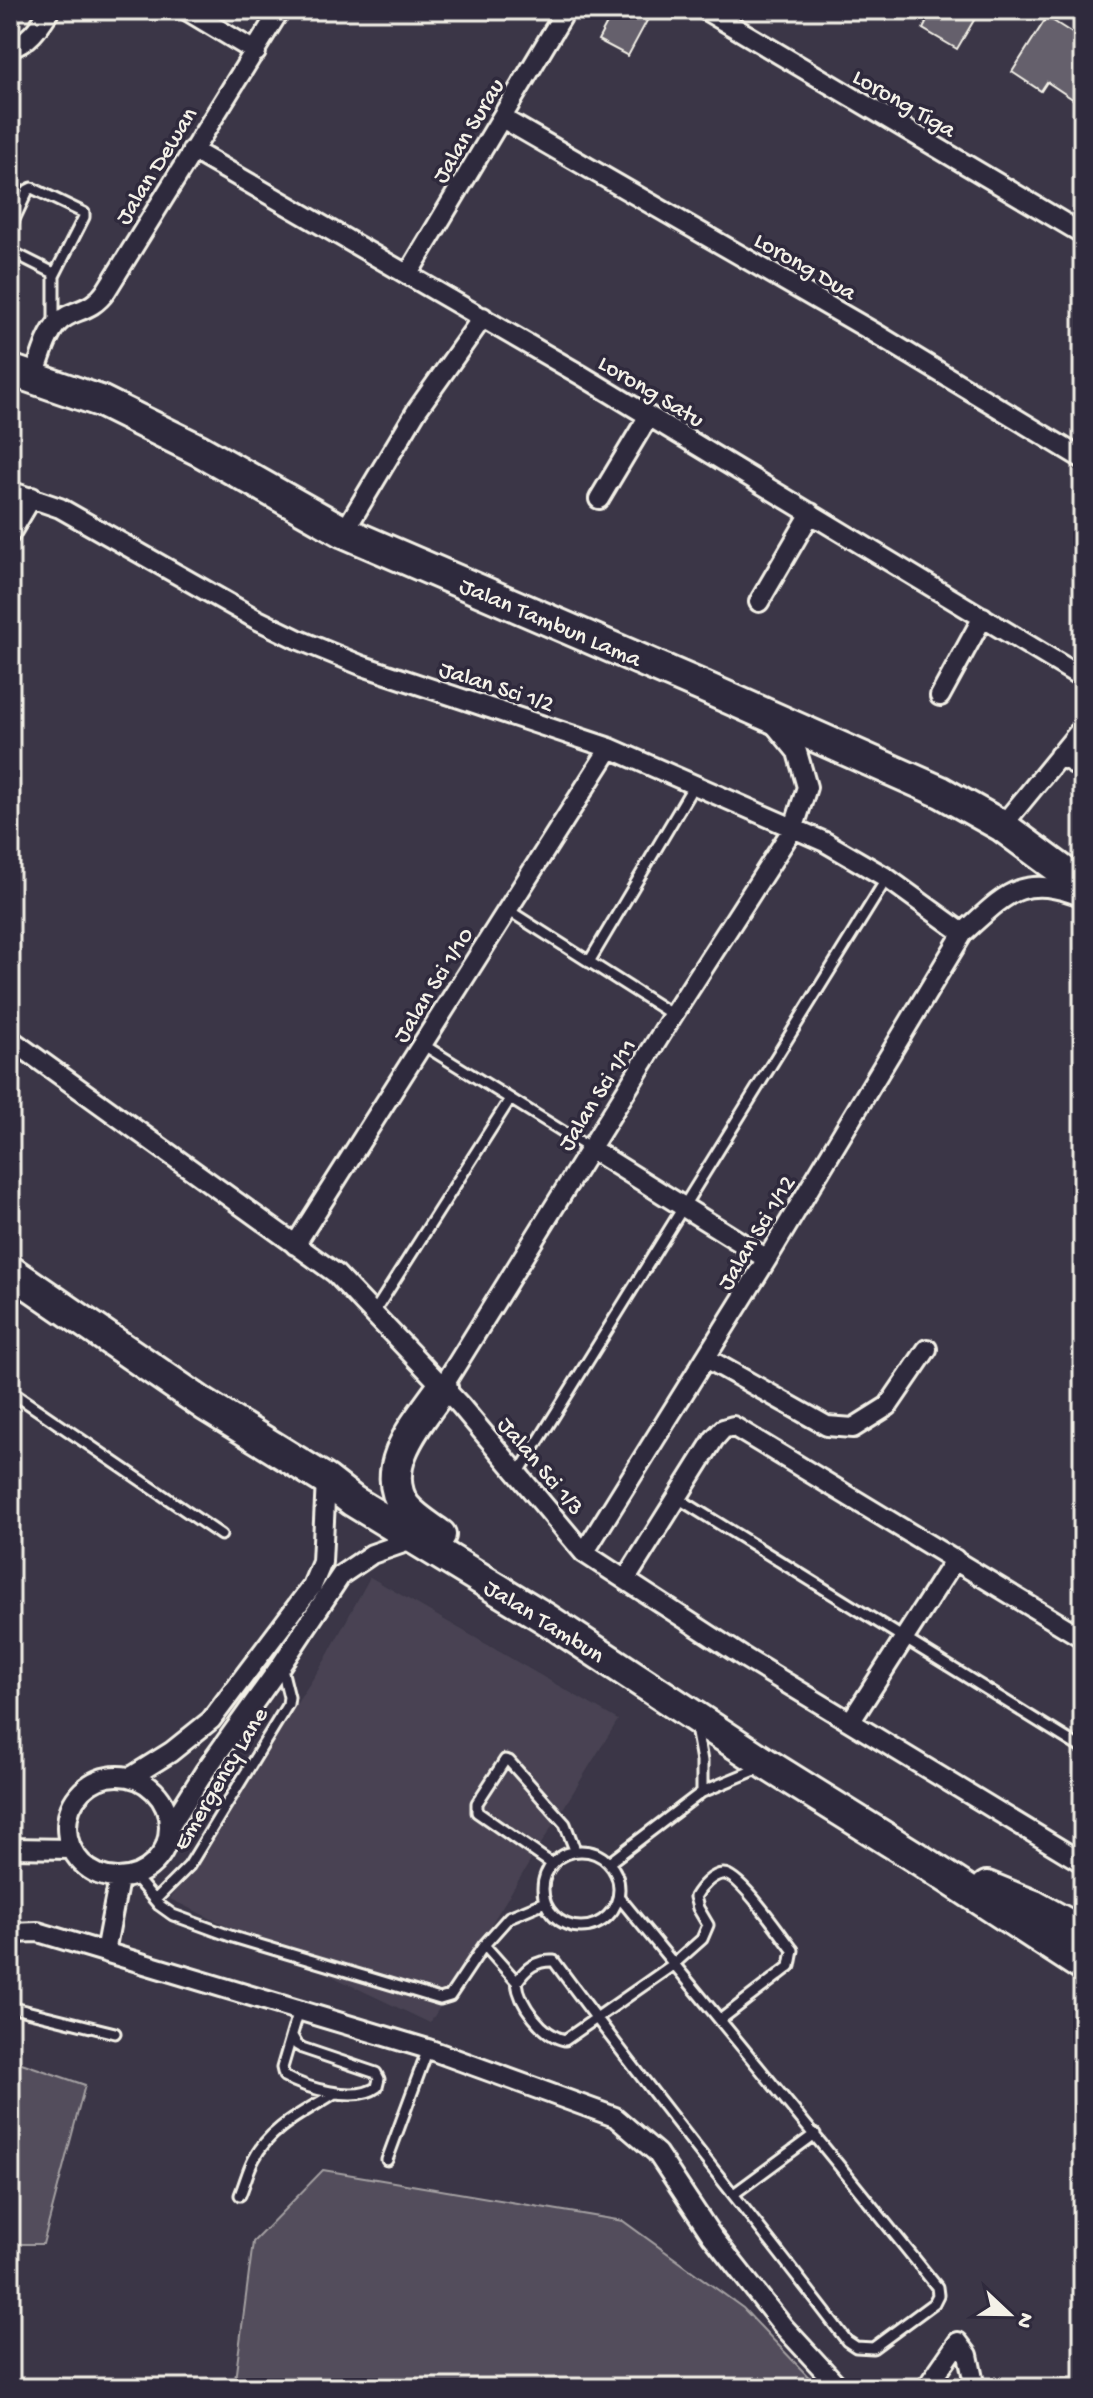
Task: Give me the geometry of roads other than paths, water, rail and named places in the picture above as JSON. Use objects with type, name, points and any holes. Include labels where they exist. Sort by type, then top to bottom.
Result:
[{"type":"main road","name":"Jalan Tambun Lama","points":[[22,374],[100,401],[199,450],[344,532],[941,792],[1012,834],[1083,886]]},
{"type":"main road","name":"Jalan Tambun","points":[[10,1271],[216,1412],[326,1480],[353,1501],[545,1618],[1083,1966]]},
{"type":"main road","points":[[442,1388],[396,1462],[397,1492],[407,1510],[496,1574],[545,1618]]},
{"type":"main road","points":[[922,1861],[1034,1906],[1083,1933]]},
{"type":"street","points":[[10,48],[21,45],[30,37],[50,10]]},
{"type":"street","points":[[186,10],[256,52]]},
{"type":"street","name":"Jalan Dewan","points":[[54,327],[60,320],[99,300],[280,10]]},
{"type":"street","name":"Jalan Surau","points":[[408,274],[566,10]]},
{"type":"street","name":"Lorong Tiga","points":[[705,10],[1083,234]]},
{"type":"street","points":[[1077,10],[1083,13]]},
{"type":"street","name":"Lorong Dua","points":[[502,118],[848,317],[1083,459]]},
{"type":"street","name":"Lorong Satu","points":[[192,150],[483,317],[1083,678]]},
{"type":"street","points":[[344,532],[417,410],[483,317]]},
{"type":"street","points":[[22,374],[54,327]]},
{"type":"street","points":[[599,499],[648,417]]},
{"type":"street","name":"Jalan Sci 1/2","points":[[10,491],[60,508],[297,639],[363,666],[610,748],[794,827],[887,878],[963,933]]},
{"type":"street","points":[[10,534],[32,497]]},
{"type":"street","points":[[759,602],[811,513]]},
{"type":"street","points":[[940,696],[983,617]]},
{"type":"street","name":"Jalan Sci 1/11","points":[[442,1388],[673,1015],[794,827],[807,787],[797,752],[767,714]]},
{"type":"street","points":[[1012,834],[1059,755],[1083,727]]},
{"type":"street","name":"Jalan Sci 1/10","points":[[295,1245],[610,748]]},
{"type":"street","points":[[1059,755],[1083,769]]},
{"type":"street","name":"Jalan Sci 1/12","points":[[584,1553],[767,1259],[963,933],[1004,897],[1031,886],[1055,887],[1083,897]]},
{"type":"street","name":"Jalan Sci 1/3","points":[[10,1039],[335,1273],[460,1405],[584,1553],[745,1658],[1083,1863]]},
{"type":"street","points":[[591,1149],[767,1259]]},
{"type":"street","points":[[706,1358],[827,1426],[853,1428],[888,1406],[927,1349]]},
{"type":"street","points":[[626,1579],[714,1439],[723,1429],[733,1426],[1083,1638]]},
{"type":"street","points":[[131,1777],[171,1752],[211,1720],[312,1586],[322,1562],[326,1480]]},
{"type":"street","points":[[169,1828],[341,1575],[372,1554],[415,1539]]},
{"type":"street","points":[[851,1721],[955,1559]]},
{"type":"street","points":[[115,1775],[131,1777],[147,1784],[159,1796],[167,1811],[167,1843],[148,1869],[126,1877],[104,1877],[91,1871],[71,1849],[67,1833],[68,1817],[79,1794],[99,1779],[115,1775]]},
{"type":"street","points":[[10,1848],[71,1849]]},
{"type":"street","points":[[105,1952],[126,1877]]},
{"type":"street","points":[[10,1933],[38,1932],[300,2009],[428,2049],[615,2117],[657,2153],[712,2236],[783,2326],[840,2388]]},
{"type":"street","points":[[926,2388],[958,2342],[968,2355],[975,2388]]},
{"type":"lane","points":[[10,228],[28,190],[32,188],[84,213],[54,276],[54,327]]},
{"type":"lane","points":[[10,251],[48,268],[54,276]]},
{"type":"lane","points":[[589,962],[694,785]]},
{"type":"lane","points":[[518,1474],[887,878]]},
{"type":"lane","points":[[508,909],[673,1015]]},
{"type":"lane","points":[[422,1044],[591,1149]]},
{"type":"lane","points":[[373,1314],[510,1099]]},
{"type":"lane","points":[[10,1391],[221,1535]]},
{"type":"lane","points":[[676,1497],[1083,1749]]},
{"type":"lane","name":"Emergency Lane","points":[[155,1900],[189,1866],[288,1704],[281,1665]]},
{"type":"lane","points":[[692,1715],[702,1761],[702,1792]]},
{"type":"lane","points":[[552,1864],[477,1812],[477,1803],[505,1760],[565,1824],[575,1850]]},
{"type":"lane","points":[[610,1862],[702,1792],[768,1765]]},
{"type":"lane","points":[[575,1850],[594,1852],[610,1862],[619,1878],[619,1897],[611,1913],[604,1920],[587,1927],[560,1921],[545,1902],[544,1881],[552,1864],[575,1850]]},
{"type":"lane","points":[[484,1945],[517,1982],[518,1992],[541,2027],[554,2038],[565,2040],[674,1964],[702,1939],[708,1929],[695,1897],[701,1887],[719,1874],[732,1877],[793,1950],[793,1960],[790,1966],[720,2020]]},
{"type":"lane","points":[[126,1877],[173,1915],[233,1937],[440,1999],[450,1996],[484,1945],[513,1914],[545,1902]]},
{"type":"lane","points":[[517,1982],[525,1971],[541,1960],[554,1961],[847,2341],[856,2347],[873,2348],[934,2303],[938,2295],[937,2287],[619,1897]]},
{"type":"lane","points":[[10,2007],[115,2033]]},
{"type":"lane","points":[[292,2036],[302,2048],[371,2070],[379,2079],[377,2087],[370,2092],[333,2094],[284,2076],[282,2068],[300,2009]]},
{"type":"lane","points":[[387,2160],[428,2049]]},
{"type":"lane","points":[[240,2195],[254,2158],[267,2140],[278,2129],[333,2094]]},
{"type":"lane","points":[[735,2193],[815,2134]]}]
